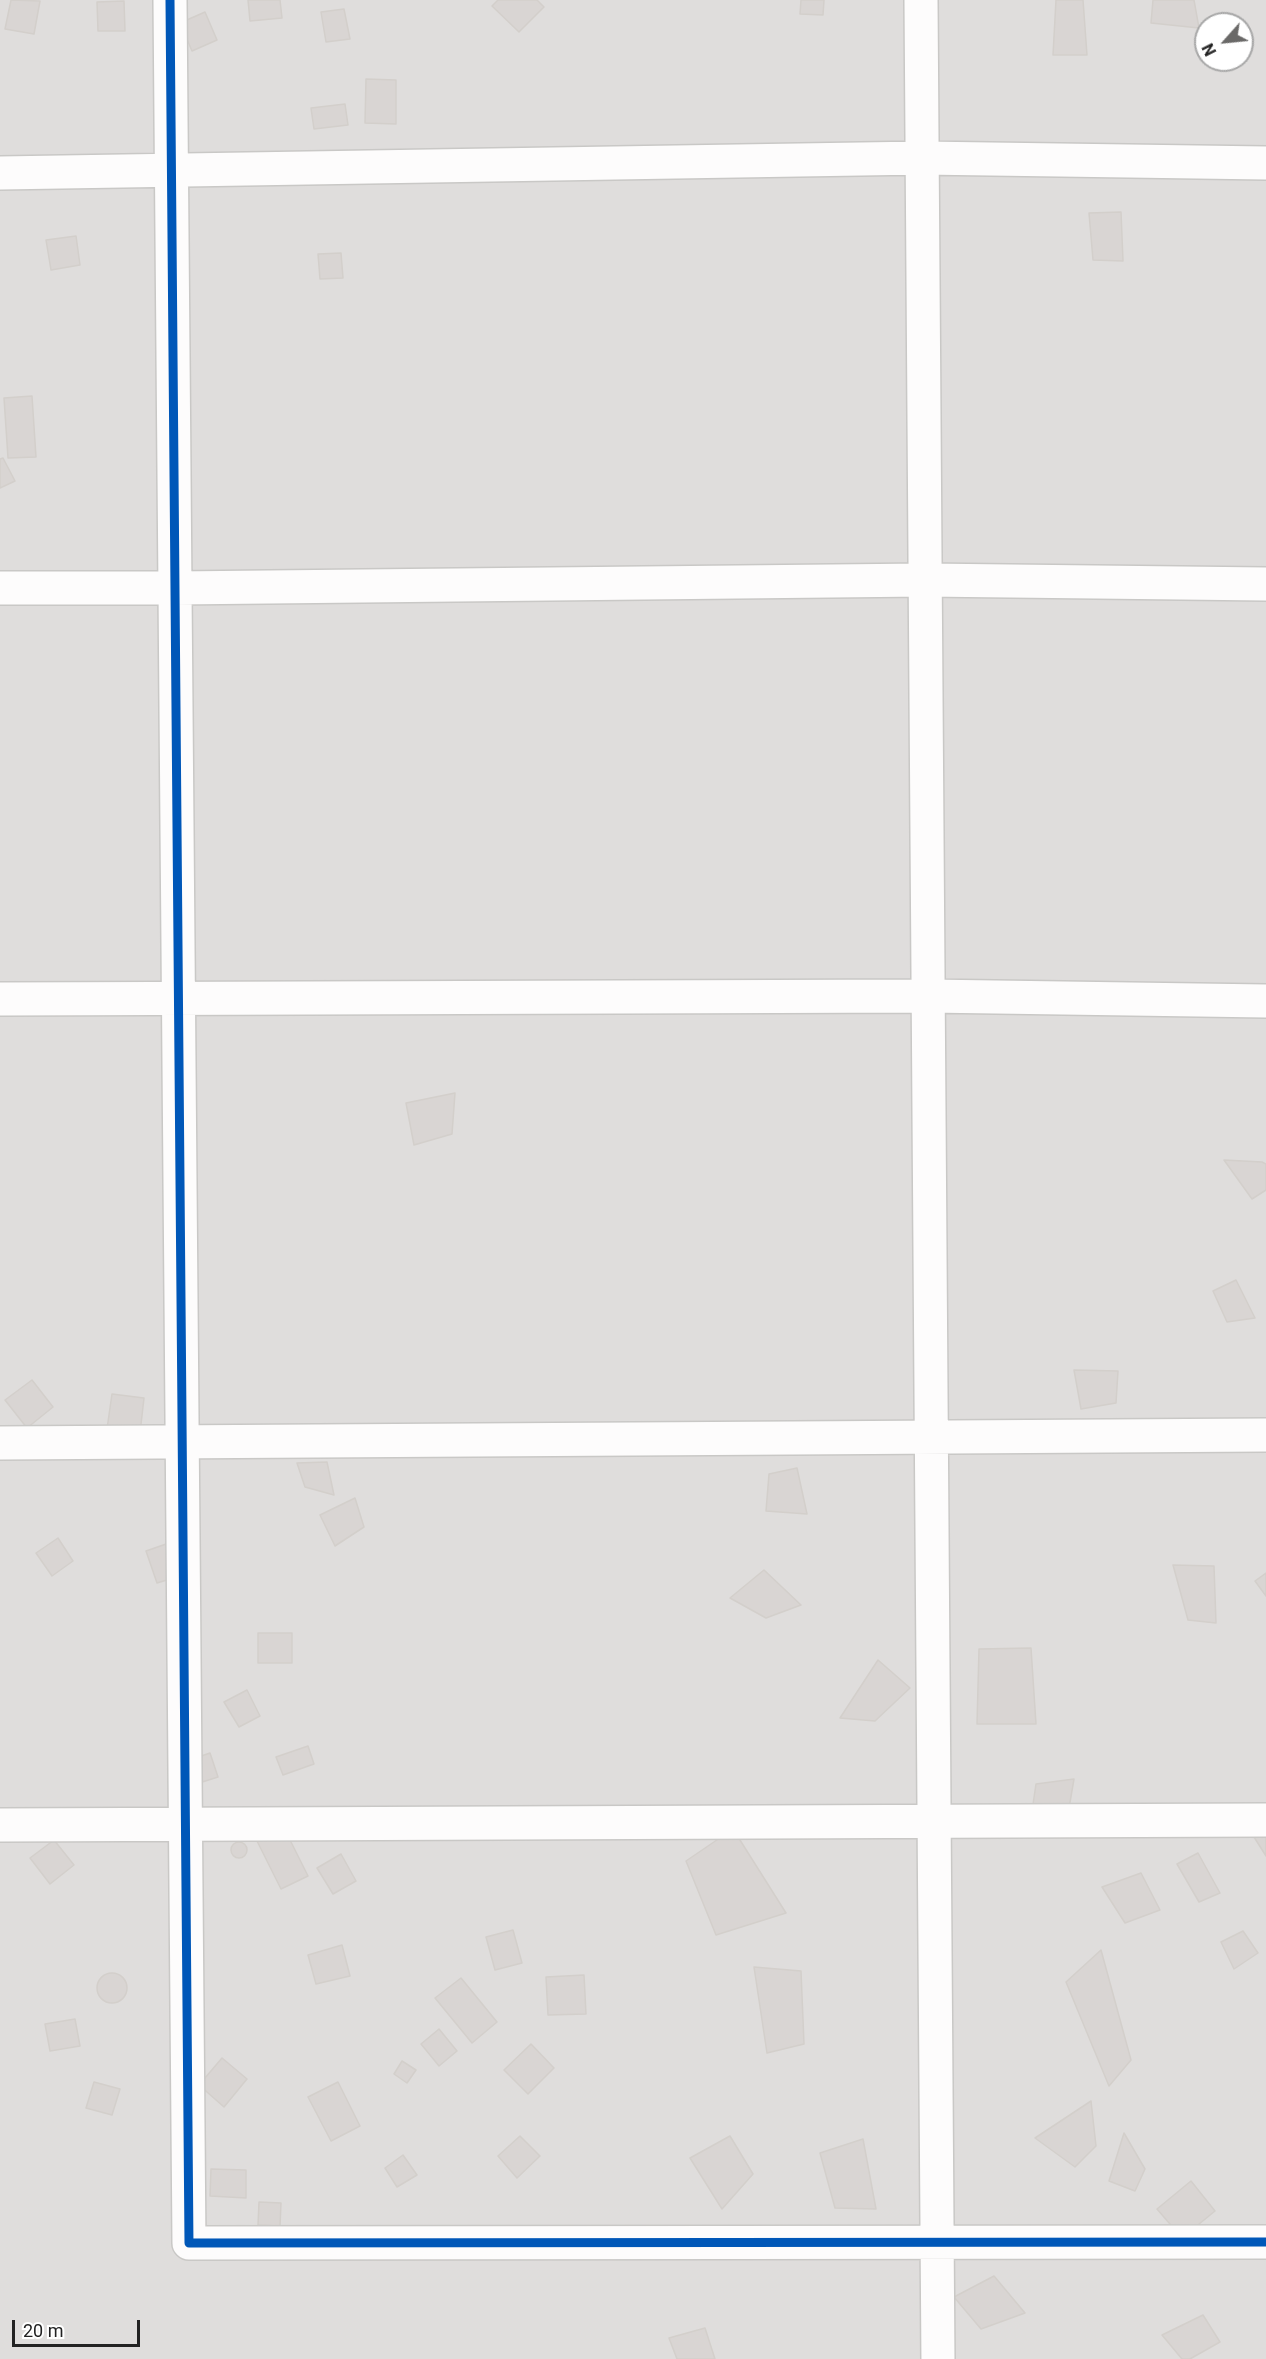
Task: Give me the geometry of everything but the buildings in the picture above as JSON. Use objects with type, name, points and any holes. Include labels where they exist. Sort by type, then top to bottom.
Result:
[{"type":"street","points":[[170,0],[189,2243],[1266,2242]]},
{"type":"street","points":[[921,0],[938,2359]]},
{"type":"street","points":[[0,173],[922,158],[1266,163]]},
{"type":"street","points":[[0,588],[925,580],[1266,584]]},
{"type":"street","points":[[0,999],[928,996],[1266,1000]]},
{"type":"street","points":[[0,1443],[1266,1435]]},
{"type":"street","points":[[0,1825],[1266,1821]]},
{"type":"shaded area","points":[[0,0],[1266,0],[1266,2359],[0,2359]]},
{"type":"cycle path","points":[[170,0],[189,2243],[1266,2242]]}]
